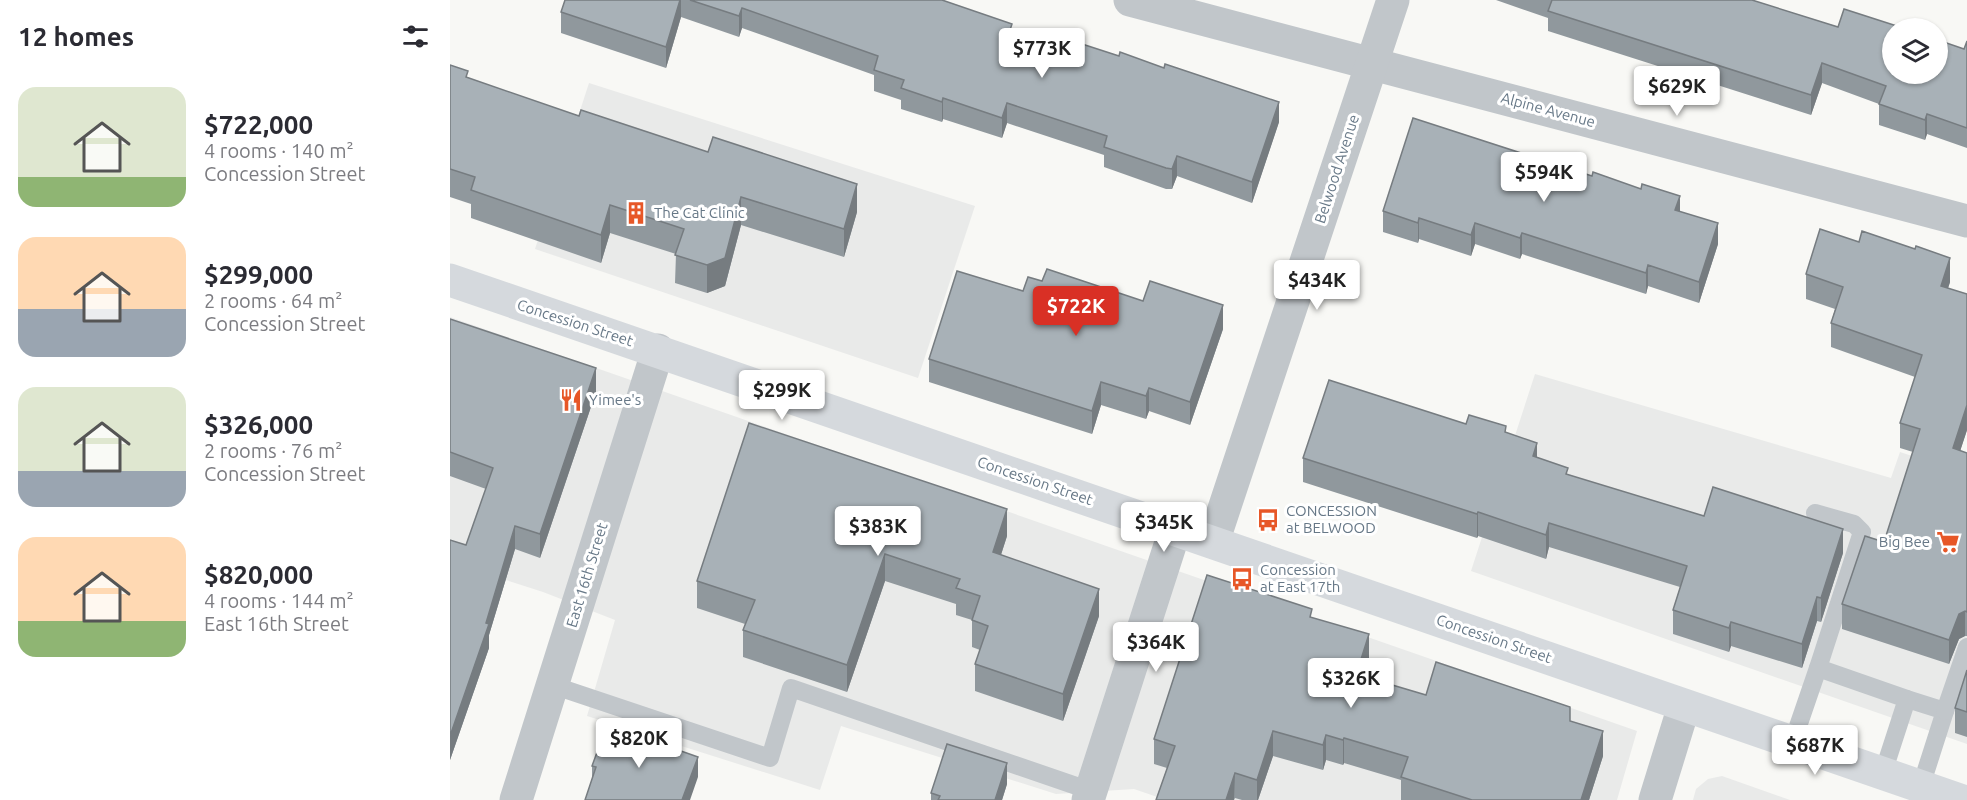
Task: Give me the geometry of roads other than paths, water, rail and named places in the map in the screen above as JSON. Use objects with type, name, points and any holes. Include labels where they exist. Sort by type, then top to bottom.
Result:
[{"type":"main road","name":"Concession Street","points":[[450,280],[1960,800]]},
{"type":"street","name":"Alpine Avenue","points":[[1130,0],[1967,221]]},
{"type":"street","name":"Belwood Avenue","points":[[1213,542],[1393,0]]},
{"type":"street","name":"East 16th Street","points":[[516,800],[658,350]]},
{"type":"street","points":[[1089,795],[1175,530]]},
{"type":"street","points":[[1655,800],[1684,706]]},
{"type":"lane","points":[[1793,741],[1862,532],[1854,524],[1815,513]]},
{"type":"lane","points":[[1921,786],[1967,647]]},
{"type":"lane","points":[[1818,668],[1945,711]]},
{"type":"lane","points":[[552,685],[770,758],[791,688],[1089,795]]},
{"type":"lane","points":[[1883,773],[1907,699]]},
{"type":"place","name":"The Cat Clinic","points":[[636,213]]},
{"type":"place","name":"Yimee's","points":[[571,400]]},
{"type":"place","name":"CONCESSION at BELWOOD","points":[[1268,520]]},
{"type":"place","name":"Big Bee","points":[[1948,542]]},
{"type":"place","name":"Concession at East 17th","points":[[1242,579]]}]
